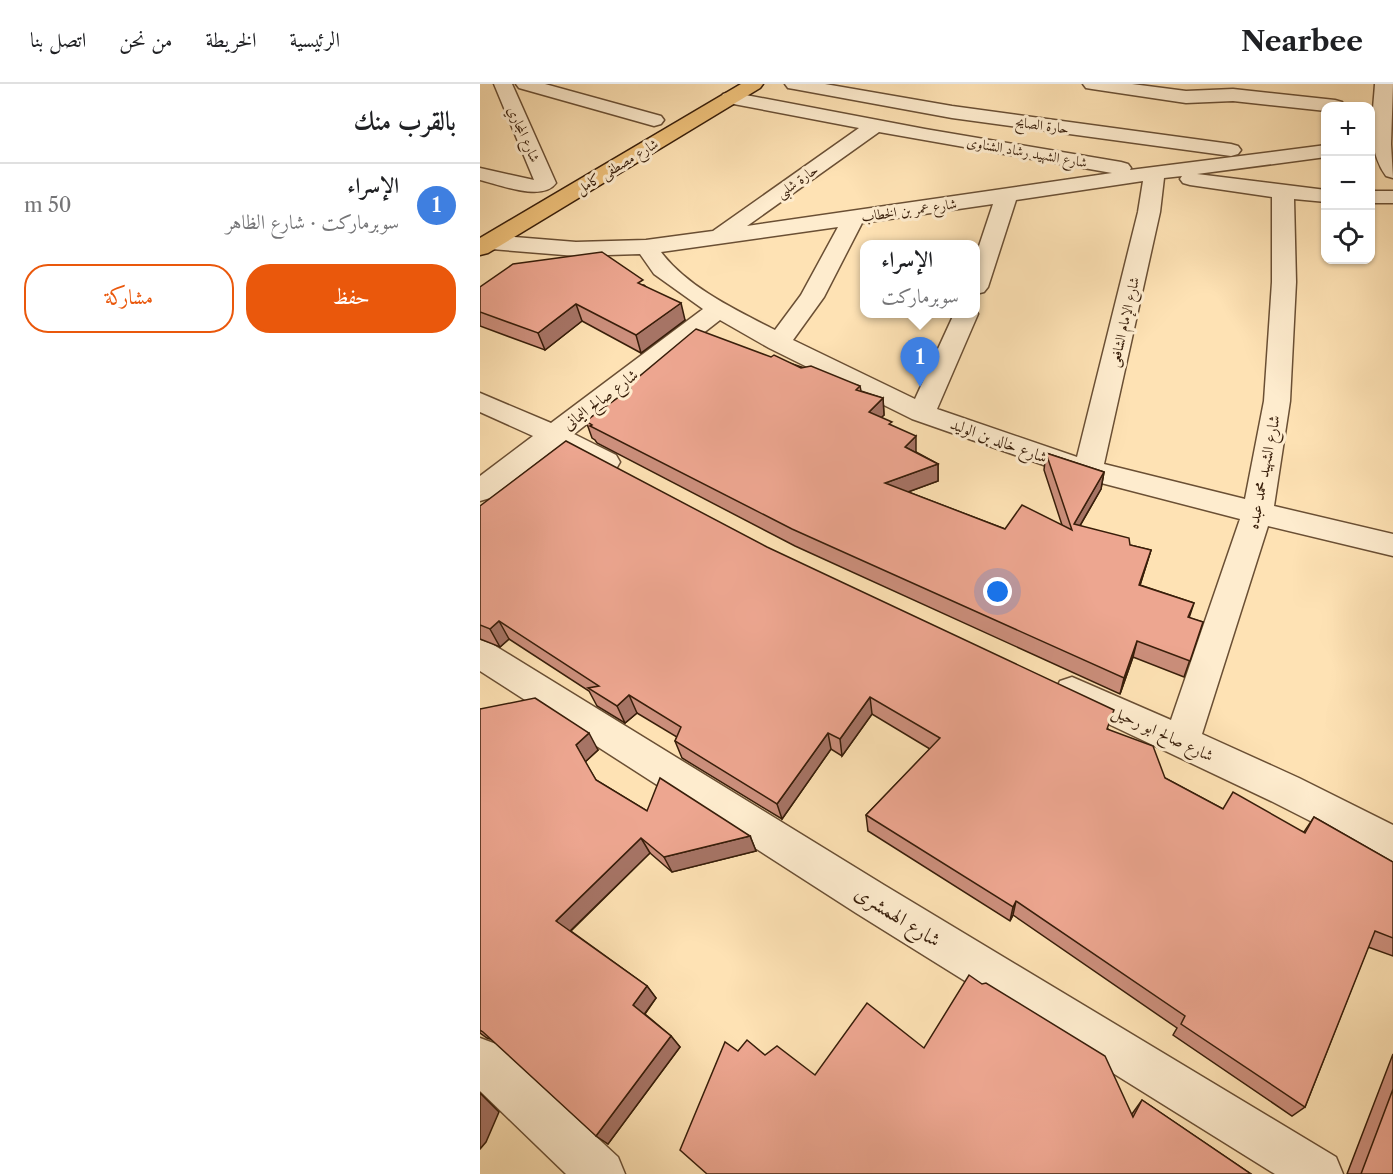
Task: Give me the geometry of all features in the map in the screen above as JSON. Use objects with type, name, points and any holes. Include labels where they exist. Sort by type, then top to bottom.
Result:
[{"type":"main road","name":"شارع مصطفى كامل","points":[[485,245],[754,84]]},
{"type":"main road","name":"شارع مصطفى كامل","points":[[634,131],[674,108]]},
{"type":"main road","name":"شارع مصطفى كامل","points":[[519,199],[565,172]]},
{"type":"street","points":[[525,84],[654,120]]},
{"type":"street","name":"حارة الصايح","points":[[794,84],[952,112],[1193,146],[1292,155]]},
{"type":"street","points":[[1092,84],[1186,97],[1233,95],[1321,104]]},
{"type":"street","points":[[1384,84],[1377,111],[1382,144],[1393,172]]},
{"type":"street","name":"شارع المجاري","points":[[500,90],[542,185]]},
{"type":"street","points":[[1193,146],[1209,95]]},
{"type":"street","name":"شارع الشهيد رشاد الشناوى","points":[[730,98],[875,126],[1154,173],[1321,196]]},
{"type":"street","name":"حارة شلبى","points":[[718,237],[875,126]]},
{"type":"street","name":"شارع عمر بن الخطاب","points":[[485,245],[576,249],[646,247],[1154,173],[1321,152]]},
{"type":"street","name":"شارع الإمام الشافعى","points":[[1088,470],[1147,222],[1154,173]]},
{"type":"street","points":[[480,174],[542,185]]},
{"type":"street","name":"شارع الشهيد محمد عبده","points":[[1182,742],[1258,511],[1276,401],[1284,282],[1283,192]]},
{"type":"street","points":[[980,273],[1007,195]]},
{"type":"street","points":[[1375,197],[1393,197]]},
{"type":"street","points":[[778,343],[812,297],[854,218]]},
{"type":"street","name":"شارع خالد بن الوليد","points":[[646,247],[662,269],[694,293],[778,343],[922,413],[1088,470],[1158,489],[1393,544]]},
{"type":"street","name":"شارع صالح اليمانى","points":[[480,491],[720,308]]},
{"type":"street","points":[[922,413],[964,318]]},
{"type":"street","points":[[480,402],[554,435],[637,479]]},
{"type":"street","name":"شارع الهمشرى","points":[[480,654],[870,899],[1319,1174]]},
{"type":"street","name":"شارع صالح ابو رحيل","points":[[1042,677],[1286,790],[1393,845]]},
{"type":"street","points":[[480,1060],[601,1174]]},
{"type":"building","points":[[602,252],[643,280],[638,283],[681,303],[636,335],[576,304],[538,333],[480,312],[480,287],[513,264]]},
{"type":"building","points":[[696,329],[771,357],[774,355],[801,368],[811,366],[860,386],[856,390],[883,398],[869,412],[916,436],[905,447],[938,464],[885,483],[1005,529],[1022,505],[1072,530],[1046,453],[1104,472],[1074,524],[1129,538],[1130,545],[1151,550],[1139,585],[1194,603],[1188,617],[1203,622],[1190,661],[1137,641],[1124,678],[792,529],[590,426],[592,425],[586,421],[631,388],[629,385]]},
{"type":"building","points":[[566,441],[767,547],[1114,710],[1107,729],[1153,746],[1165,778],[1223,809],[1233,792],[1305,833],[1314,817],[1393,862],[1393,938],[1375,931],[1305,1107],[1181,1024],[1185,1016],[1016,901],[1013,907],[866,815],[940,738],[870,697],[840,739],[828,733],[777,804],[675,741],[681,727],[629,695],[617,706],[588,688],[599,686],[499,621],[490,629],[480,625],[480,506]]},
{"type":"building","points":[[535,698],[589,733],[576,745],[596,780],[647,811],[660,778],[750,836],[664,857],[641,838],[556,921],[647,986],[633,1005],[671,1036],[596,1136],[480,1030],[480,709]]},
{"type":"building","points":[[969,975],[982,984],[986,983],[1105,1056],[1133,1117],[1142,1100],[1251,1174],[707,1174],[680,1150],[725,1042],[738,1051],[747,1040],[765,1055],[777,1046],[815,1075],[867,1003],[924,1048]]},
{"type":"building","points":[[1393,1089],[1393,1174],[1361,1174]]},
{"type":"place","name":"الإسراء","points":[[920,387]]}]
